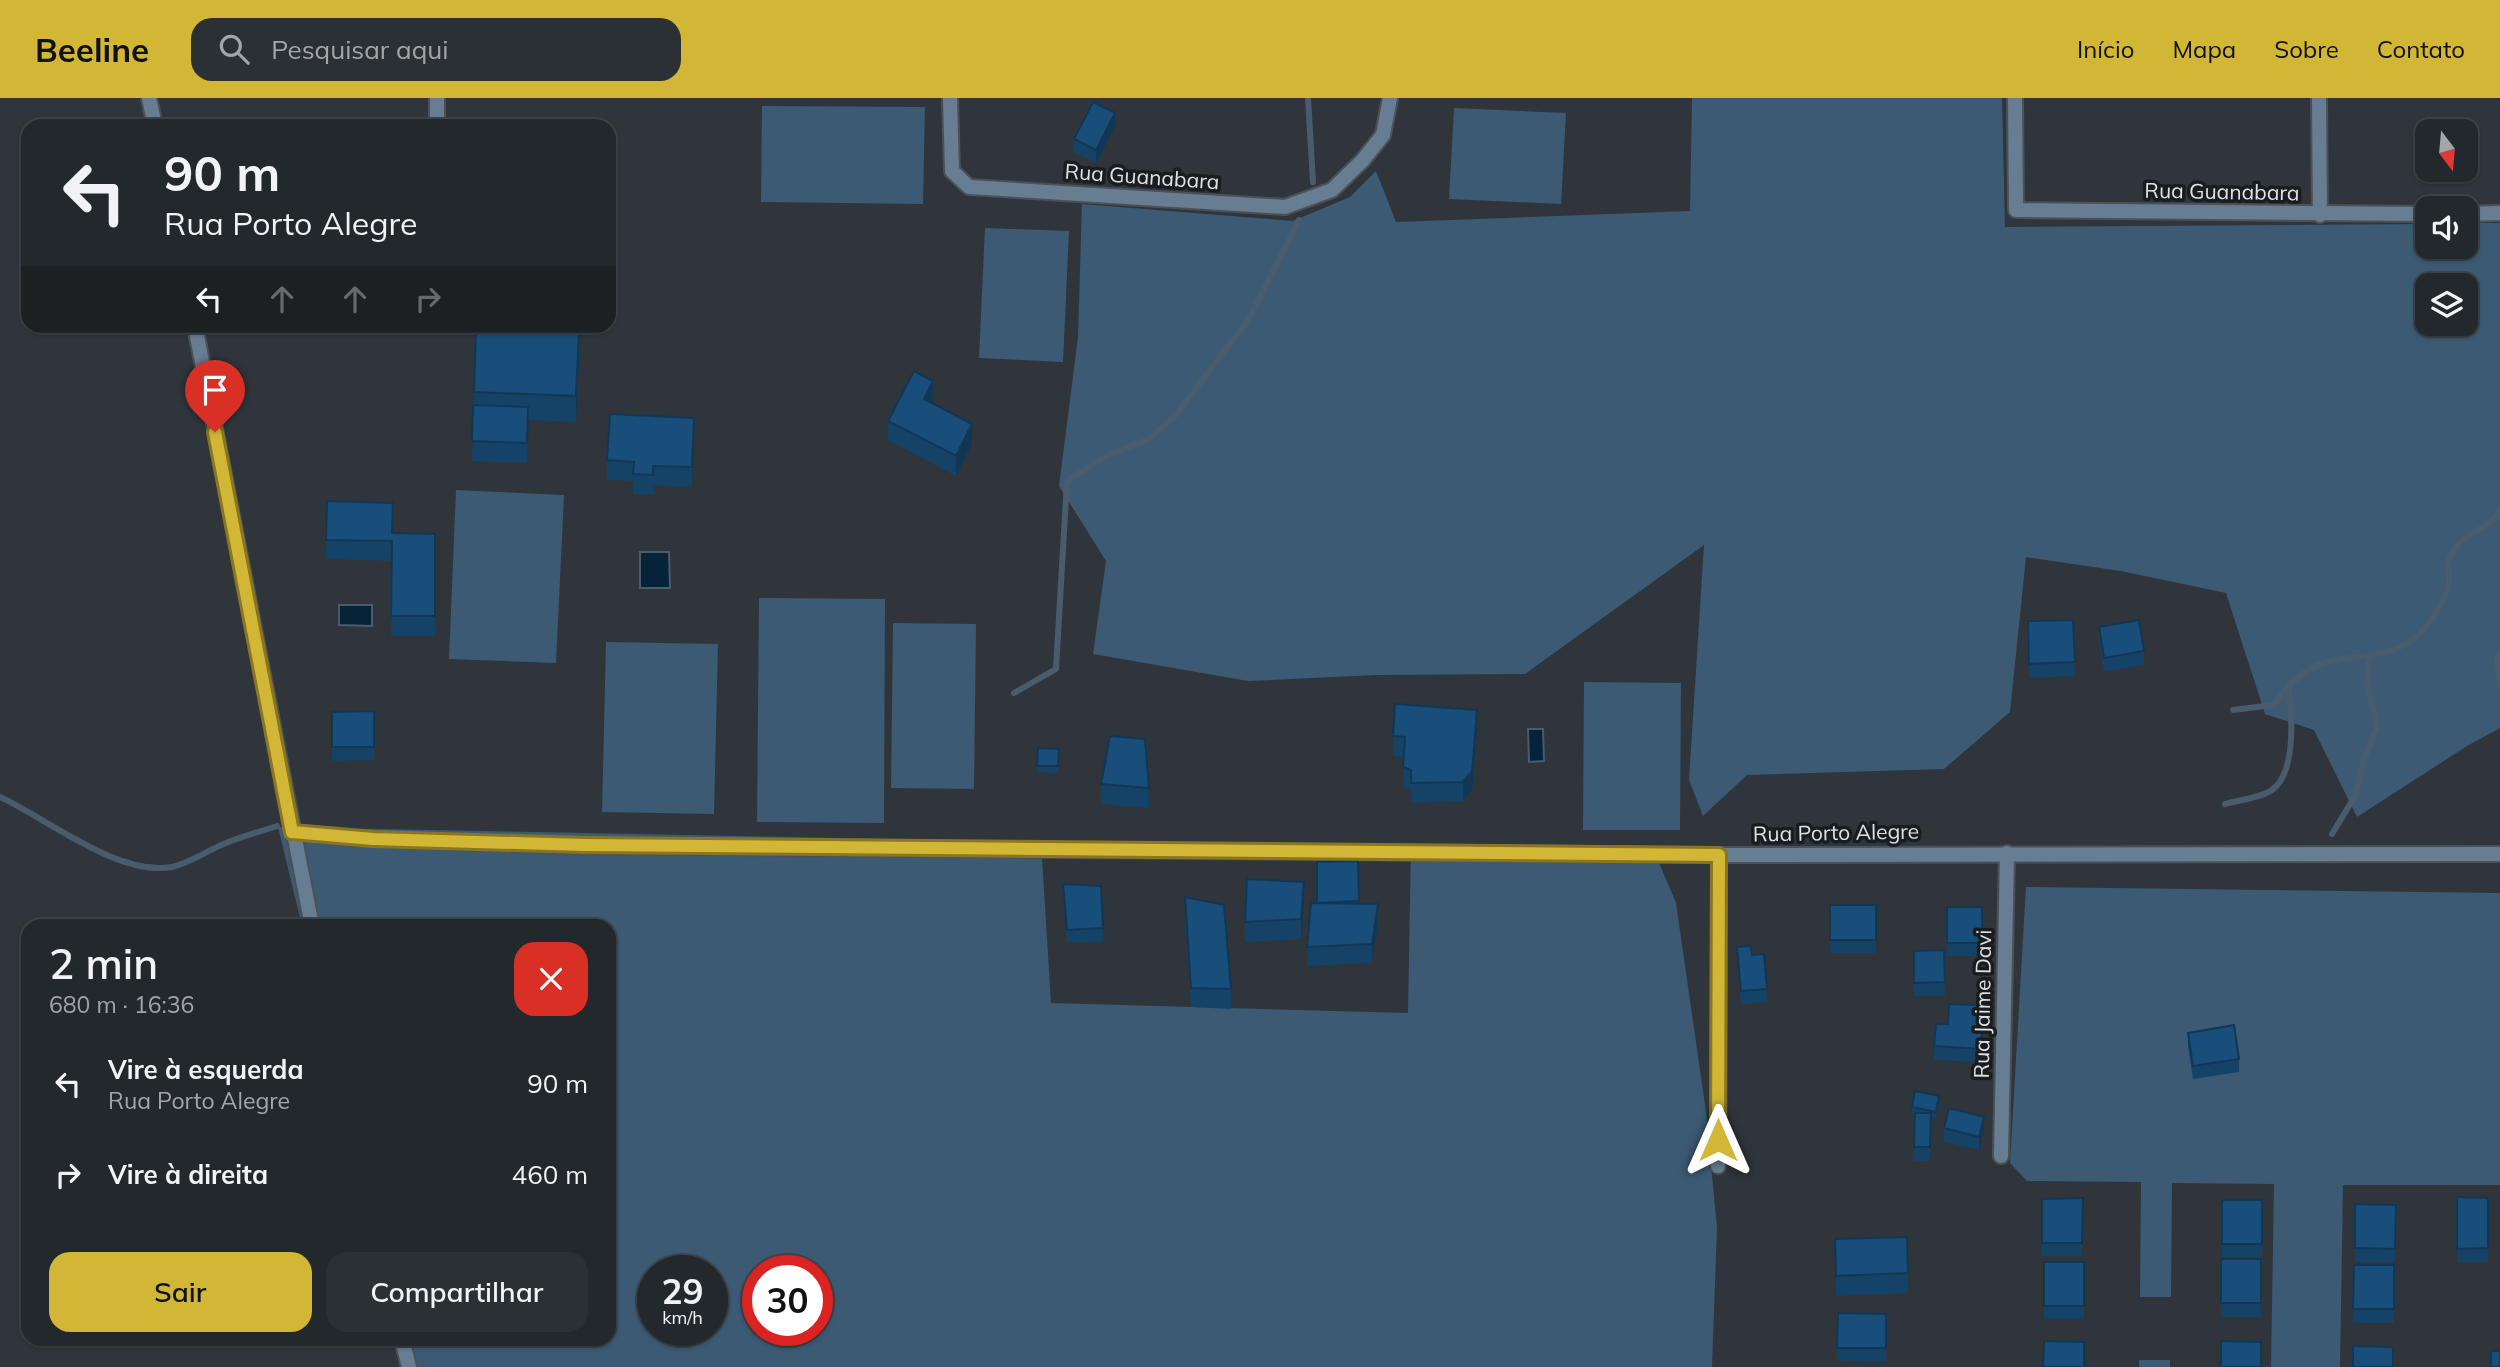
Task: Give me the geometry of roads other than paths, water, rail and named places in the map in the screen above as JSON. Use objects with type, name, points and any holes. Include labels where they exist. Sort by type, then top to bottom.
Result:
[{"type":"street","points":[[149,98],[154,119]]},
{"type":"street","points":[[437,98],[437,119]]},
{"type":"street","name":"Rua Guanabara","points":[[950,98],[952,171],[969,187],[1284,207],[1332,190],[1362,161],[1382,135],[1390,98]]},
{"type":"street","name":"Rua Guanabara","points":[[2015,98],[2016,210],[2415,214]]},
{"type":"street","points":[[2319,98],[2320,215]]},
{"type":"street","points":[[2478,214],[2500,213]]},
{"type":"street","points":[[196,333],[311,919]]},
{"type":"street","name":"Rua Porto Alegre","points":[[292,832],[373,839],[584,845],[1719,855],[2500,854]]},
{"type":"street","name":"Rua Jaime Davi","points":[[2001,1157],[2007,853]]},
{"type":"street","points":[[1718,1166],[1719,855]]},
{"type":"street","points":[[404,1346],[408,1367]]},
{"type":"waterway","points":[[1308,98],[1313,182]]},
{"type":"waterway","points":[[1014,693],[1056,669],[1067,481],[1106,456],[1149,439],[1175,416],[1248,320],[1299,220]]},
{"type":"waterway","points":[[2233,710],[2273,705],[2300,676],[2324,663],[2390,651],[2415,638],[2431,620],[2444,598],[2449,580],[2449,560],[2454,549],[2489,523],[2500,510]]},
{"type":"waterway","points":[[2500,653],[2497,658],[2500,684]]},
{"type":"waterway","points":[[2332,834],[2355,796],[2363,762],[2377,727],[2367,684],[2370,656]]},
{"type":"waterway","points":[[2225,804],[2272,790],[2286,770],[2291,741],[2288,686]]},
{"type":"waterway","points":[[0,797],[106,855],[151,868],[179,865],[219,846],[277,826]]}]
